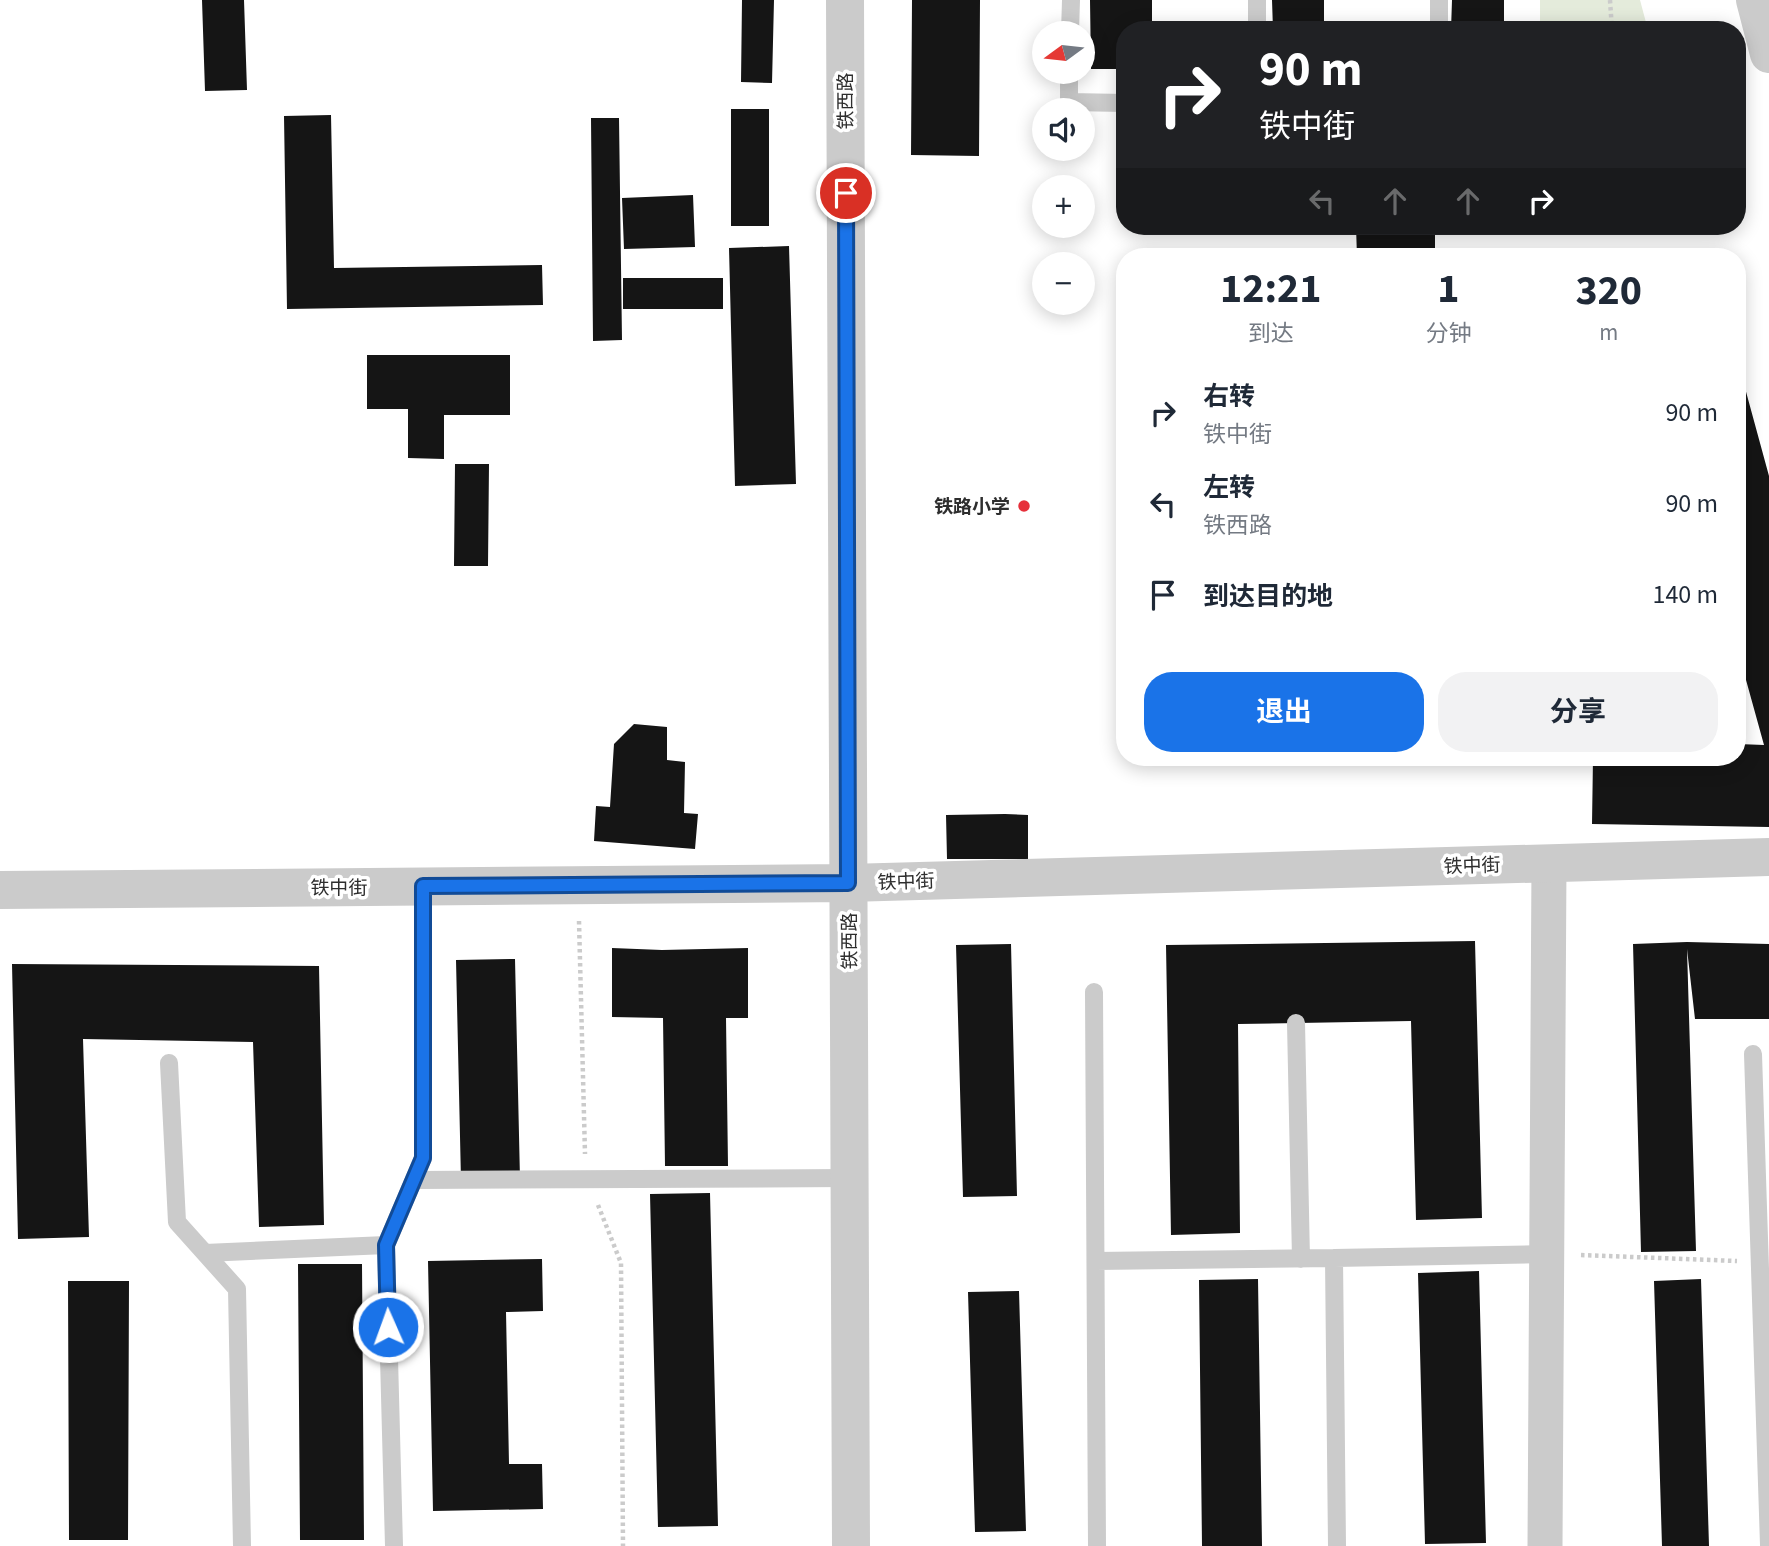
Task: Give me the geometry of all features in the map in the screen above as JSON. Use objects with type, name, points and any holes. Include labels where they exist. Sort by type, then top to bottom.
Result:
[{"type":"street","name":"铁西路","points":[[845,0],[851,1546]]},
{"type":"street","points":[[1755,0],[1769,54]]},
{"type":"street","name":"铁中街","points":[[0,890],[848,883],[1769,857]]},
{"type":"street","points":[[1545,1546],[1549,863]]},
{"type":"lane","points":[[1070,21],[1071,0]]},
{"type":"lane","points":[[1257,0],[1257,21]]},
{"type":"lane","points":[[1439,0],[1439,21]]},
{"type":"lane","points":[[1069,84],[1069,102],[1116,103]]},
{"type":"lane","points":[[394,1546],[386,1245],[423,1158],[423,886]]},
{"type":"lane","points":[[1094,992],[1097,1546]]},
{"type":"lane","points":[[1296,1023],[1301,1259]]},
{"type":"lane","points":[[1753,1054],[1769,1545]]},
{"type":"lane","points":[[169,1063],[177,1222],[237,1289],[242,1546]]},
{"type":"lane","points":[[414,1181],[850,1178]]},
{"type":"lane","points":[[205,1253],[386,1245]]},
{"type":"lane","points":[[1096,1261],[1547,1254]]},
{"type":"lane","points":[[1334,1258],[1337,1546]]},
{"type":"path","points":[[1610,0],[1611,21]]},
{"type":"path","points":[[578,885],[585,1158]]},
{"type":"path","points":[[595,1198],[621,1263],[623,1546]]},
{"type":"path","points":[[1547,1254],[1760,1262]]},
{"type":"green space","points":[[1540,0],[1640,0],[1646,21],[1540,21]]},
{"type":"building","points":[[202,0],[244,0],[247,90],[205,91]]},
{"type":"building","points":[[742,0],[774,0],[772,83],[741,82]]},
{"type":"building","points":[[912,0],[980,0],[979,156],[911,155]]},
{"type":"building","points":[[1090,0],[1152,0],[1152,21],[1116,21],[1116,69],[1096,69],[1096,21],[1090,21]]},
{"type":"building","points":[[1272,0],[1324,0],[1324,21],[1273,21]]},
{"type":"building","points":[[1452,0],[1504,0],[1504,21],[1451,21]]},
{"type":"building","points":[[731,109],[769,109],[769,226],[731,226]]},
{"type":"building","points":[[331,115],[334,268],[542,265],[543,305],[287,309],[284,116]]},
{"type":"building","points":[[591,118],[619,118],[622,340],[593,341]]},
{"type":"building","points":[[693,195],[695,247],[624,249],[622,198]]},
{"type":"building","points":[[1356,235],[1435,235],[1435,248],[1357,248]]},
{"type":"building","points":[[789,246],[796,484],[735,486],[729,248]]},
{"type":"building","points":[[623,278],[723,278],[723,309],[623,309]]},
{"type":"building","points":[[367,355],[510,355],[510,415],[444,415],[444,459],[408,458],[408,409],[367,409]]},
{"type":"building","points":[[1746,392],[1769,476],[1769,827],[1592,824],[1593,766],[1746,766],[1746,744],[1764,745],[1746,680]]},
{"type":"building","points":[[455,464],[489,464],[488,566],[454,566]]},
{"type":"building","points":[[634,724],[667,727],[667,760],[685,762],[684,813],[698,814],[695,849],[594,841],[596,806],[610,807],[614,744]]},
{"type":"building","points":[[946,815],[1028,815],[1028,859],[947,859]]},
{"type":"building","points":[[1475,941],[1482,1218],[1416,1220],[1411,1021],[1238,1024],[1240,1233],[1171,1235],[1166,945]]},
{"type":"building","points":[[1011,944],[1017,1196],[963,1197],[956,945]]},
{"type":"building","points":[[1633,944],[1769,944],[1769,1019],[1695,1019],[1687,949],[1696,1251],[1641,1252]]},
{"type":"building","points":[[612,948],[748,948],[748,1018],[726,1018],[728,1166],[665,1166],[663,1018],[612,1017]]},
{"type":"building","points":[[515,959],[520,1179],[461,1180],[456,960]]},
{"type":"building","points":[[12,964],[319,966],[324,1225],[259,1227],[253,1042],[83,1039],[89,1237],[18,1239]]},
{"type":"building","points":[[710,1193],[718,1526],[658,1527],[650,1194]]},
{"type":"building","points":[[542,1259],[543,1311],[506,1312],[509,1464],[542,1464],[543,1509],[433,1511],[428,1261]]},
{"type":"building","points":[[298,1264],[362,1264],[364,1540],[300,1540]]},
{"type":"building","points":[[1479,1271],[1486,1543],[1425,1544],[1418,1273]]},
{"type":"building","points":[[1258,1279],[1262,1546],[1202,1546],[1199,1280]]},
{"type":"building","points":[[1701,1279],[1709,1546],[1662,1546],[1654,1281]]},
{"type":"building","points":[[68,1281],[129,1281],[128,1540],[69,1540]]},
{"type":"building","points":[[1019,1291],[1026,1531],[975,1532],[968,1292]]},
{"type":"place","name":"铁路小学","points":[[1024,506]]},
{"type":"route","points":[[388,1327],[386,1245],[423,1158],[423,886],[848,883],[846,193]]}]
